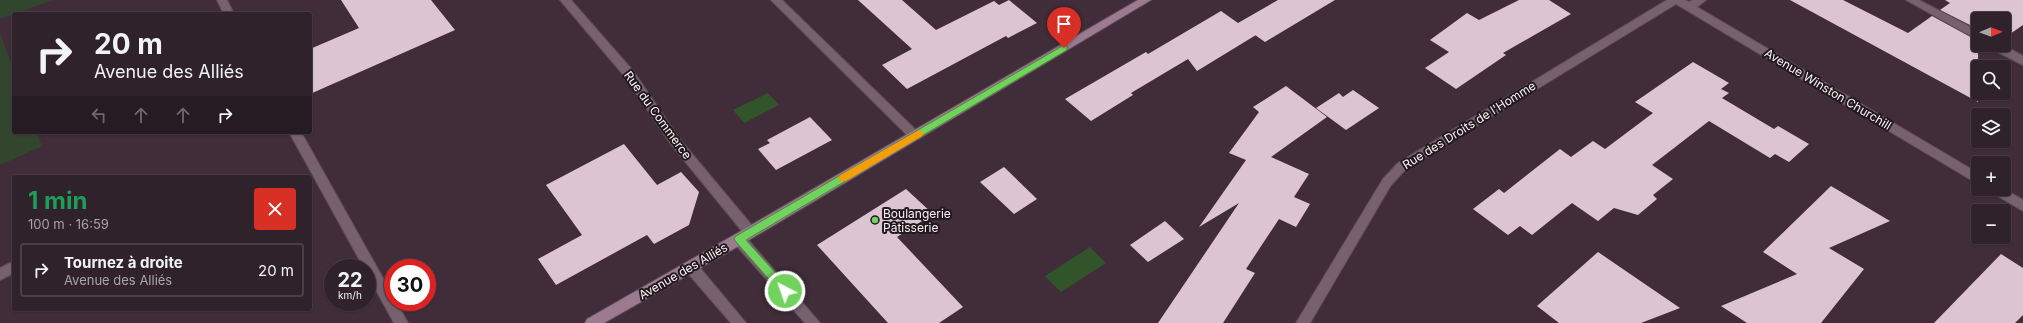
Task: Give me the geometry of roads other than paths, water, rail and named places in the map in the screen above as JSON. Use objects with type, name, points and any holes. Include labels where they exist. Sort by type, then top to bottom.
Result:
[{"type":"street","points":[[222,0],[229,12]]},
{"type":"street","name":"Rue du Commerce","points":[[565,0],[630,75],[674,140],[745,236],[813,323]]},
{"type":"street","points":[[776,0],[915,136]]},
{"type":"street","name":"Avenue des Alliés","points":[[592,323],[745,236],[1146,0]]},
{"type":"street","name":"Avenue Winston Churchill","points":[[1676,0],[1971,175]]},
{"type":"street","name":"Rue des Droits de l'Homme","points":[[1303,323],[1387,182],[1402,166],[1676,0]]},
{"type":"street","points":[[1689,7],[1701,0]]},
{"type":"street","points":[[1911,0],[1971,32]]},
{"type":"street","points":[[2007,52],[2023,61]]},
{"type":"street","points":[[296,134],[401,323]]},
{"type":"street","points":[[2007,196],[2023,206]]},
{"type":"street","points":[[0,275],[12,267]]},
{"type":"street","points":[[691,267],[739,323]]},
{"type":"place","name":"Boulangerie Pâtisserie","points":[[875,220]]}]
